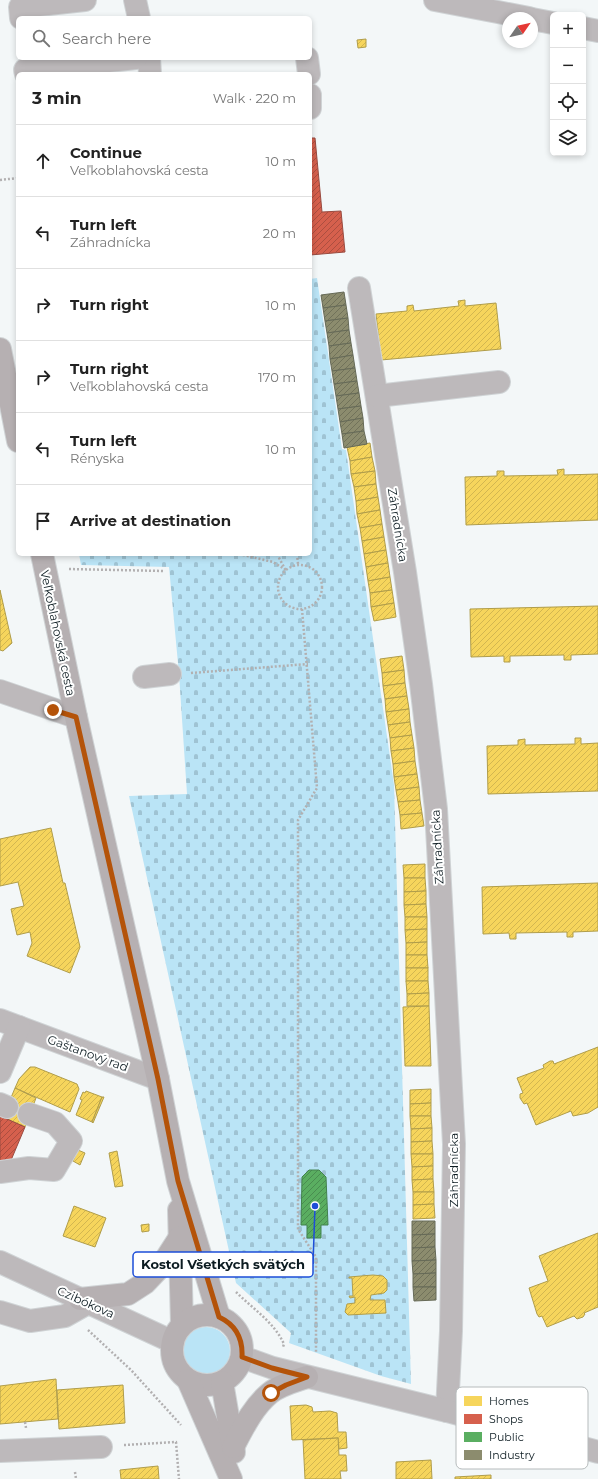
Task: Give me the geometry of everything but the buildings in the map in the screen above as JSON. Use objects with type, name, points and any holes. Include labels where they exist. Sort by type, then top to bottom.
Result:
[{"type":"main road","points":[[0,349],[2,379],[16,433]]},
{"type":"main road","name":"Veľkoblahovská cesta","points":[[42,556],[76,717],[158,1079],[178,1181],[219,1317]]},
{"type":"main road","name":"Veľkoblahovská cesta","points":[[177,1333],[180,1237],[178,1181]]},
{"type":"main road","points":[[84,1301],[128,1294],[146,1283],[162,1265],[180,1237]]},
{"type":"main road","points":[[208,1314],[219,1317],[231,1324],[239,1336],[242,1357],[233,1374],[222,1382],[207,1385],[197,1384],[188,1380],[181,1374],[174,1363],[172,1350],[177,1333],[197,1316],[208,1314]]},
{"type":"main road","points":[[233,1447],[254,1410],[271,1393],[286,1385],[307,1377]]},
{"type":"main road","points":[[188,1380],[231,1479]]},
{"type":"main road","points":[[222,1382],[233,1447],[241,1479]]},
{"type":"street","points":[[21,16],[20,7],[85,0]]},
{"type":"street","points":[[135,0],[139,16]]},
{"type":"street","points":[[435,0],[502,13]]},
{"type":"street","points":[[538,19],[550,21]]},
{"type":"street","points":[[25,67],[111,60]]},
{"type":"street","points":[[149,60],[150,72]]},
{"type":"street","points":[[308,60],[309,72]]},
{"type":"street","name":"Záhradnícka","points":[[359,288],[405,572],[421,684],[436,809],[454,1144],[448,1411]]},
{"type":"street","points":[[377,396],[499,382]]},
{"type":"street","points":[[144,676],[178,674]]},
{"type":"street","points":[[0,691],[76,717]]},
{"type":"street","name":"Gaštanový rad","points":[[0,1072],[9,1023],[158,1079]]},
{"type":"street","points":[[0,1172],[29,1168],[54,1170],[71,1141],[55,1122],[29,1114]]},
{"type":"street","name":"Czibókova","points":[[0,1262],[84,1301],[177,1333]]},
{"type":"street","points":[[0,1312],[30,1321],[65,1316],[84,1301]]},
{"type":"street","points":[[242,1357],[272,1368],[456,1413]]},
{"type":"street","points":[[0,1451],[100,1447]]},
{"type":"street","points":[[588,1449],[598,1452]]},
{"type":"path","points":[[0,180],[16,178]]},
{"type":"path","points":[[247,556],[272,562],[286,570]]},
{"type":"path","points":[[278,556],[286,570]]},
{"type":"path","points":[[297,556],[298,564]]},
{"type":"path","points":[[298,564],[313,568],[319,574],[323,589],[321,596],[316,603],[310,607],[302,609],[295,609],[283,602],[278,589],[278,582],[281,575],[292,566],[298,564]]},
{"type":"path","points":[[62,569],[164,571]]},
{"type":"path","points":[[302,609],[308,664],[317,788],[298,820],[298,1230],[316,1257],[316,1353]]},
{"type":"path","points":[[178,674],[308,664]]},
{"type":"path","points":[[234,1291],[272,1325],[280,1335],[284,1344]]},
{"type":"path","points":[[100,1447],[176,1442],[179,1479]]},
{"type":"green space","points":[[317,278],[342,449],[346,450],[394,785],[411,1384],[381,1376],[289,1343],[291,1333],[236,1283],[129,796],[187,794],[179,674],[169,567],[81,565],[79,556],[312,556],[312,279]]},
{"type":"green space","points":[[206,1327],[215,1329],[223,1334],[228,1342],[230,1351],[228,1360],[223,1368],[215,1373],[206,1375],[197,1373],[189,1368],[184,1360],[182,1351],[184,1342],[189,1334],[197,1329]]},
{"type":"place","name":"Kostol Všetkých svätých","points":[[315,1206]]},
{"type":"route","points":[[53,710],[76,717],[158,1079],[178,1181],[219,1317],[226,1320],[236,1330],[241,1343],[242,1357],[272,1368],[307,1377],[286,1385],[271,1393]]}]
